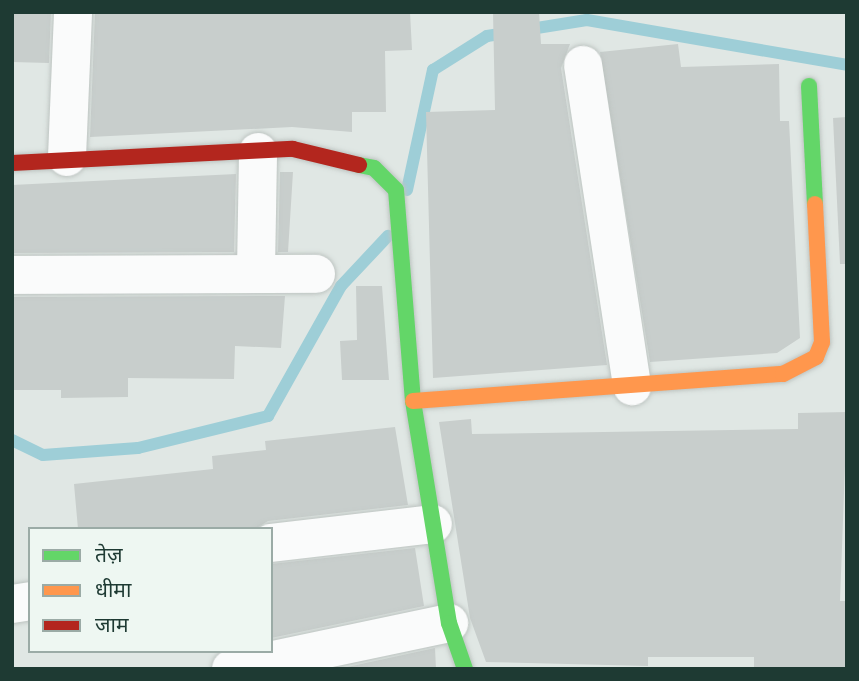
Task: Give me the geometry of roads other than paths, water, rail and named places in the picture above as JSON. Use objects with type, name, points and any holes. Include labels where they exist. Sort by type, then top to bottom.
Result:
[{"type":"street","points":[[67,157],[73,12]]},
{"type":"street","points":[[583,65],[632,386]]},
{"type":"street","points":[[414,401],[783,374],[816,357],[822,342],[809,86]]},
{"type":"street","points":[[12,163],[67,157],[293,149],[374,168],[396,190],[402,221],[414,401],[449,623],[465,669]]},
{"type":"street","points":[[256,270],[258,152]]},
{"type":"street","points":[[12,275],[256,270],[316,274]]},
{"type":"street","points":[[273,543],[433,524]]},
{"type":"street","points":[[231,669],[449,623]]},
{"type":"waterway","points":[[407,190],[433,70],[487,36],[587,20],[847,65]]},
{"type":"waterway","points":[[12,440],[43,455],[138,448],[268,416],[341,286],[388,236]]}]
